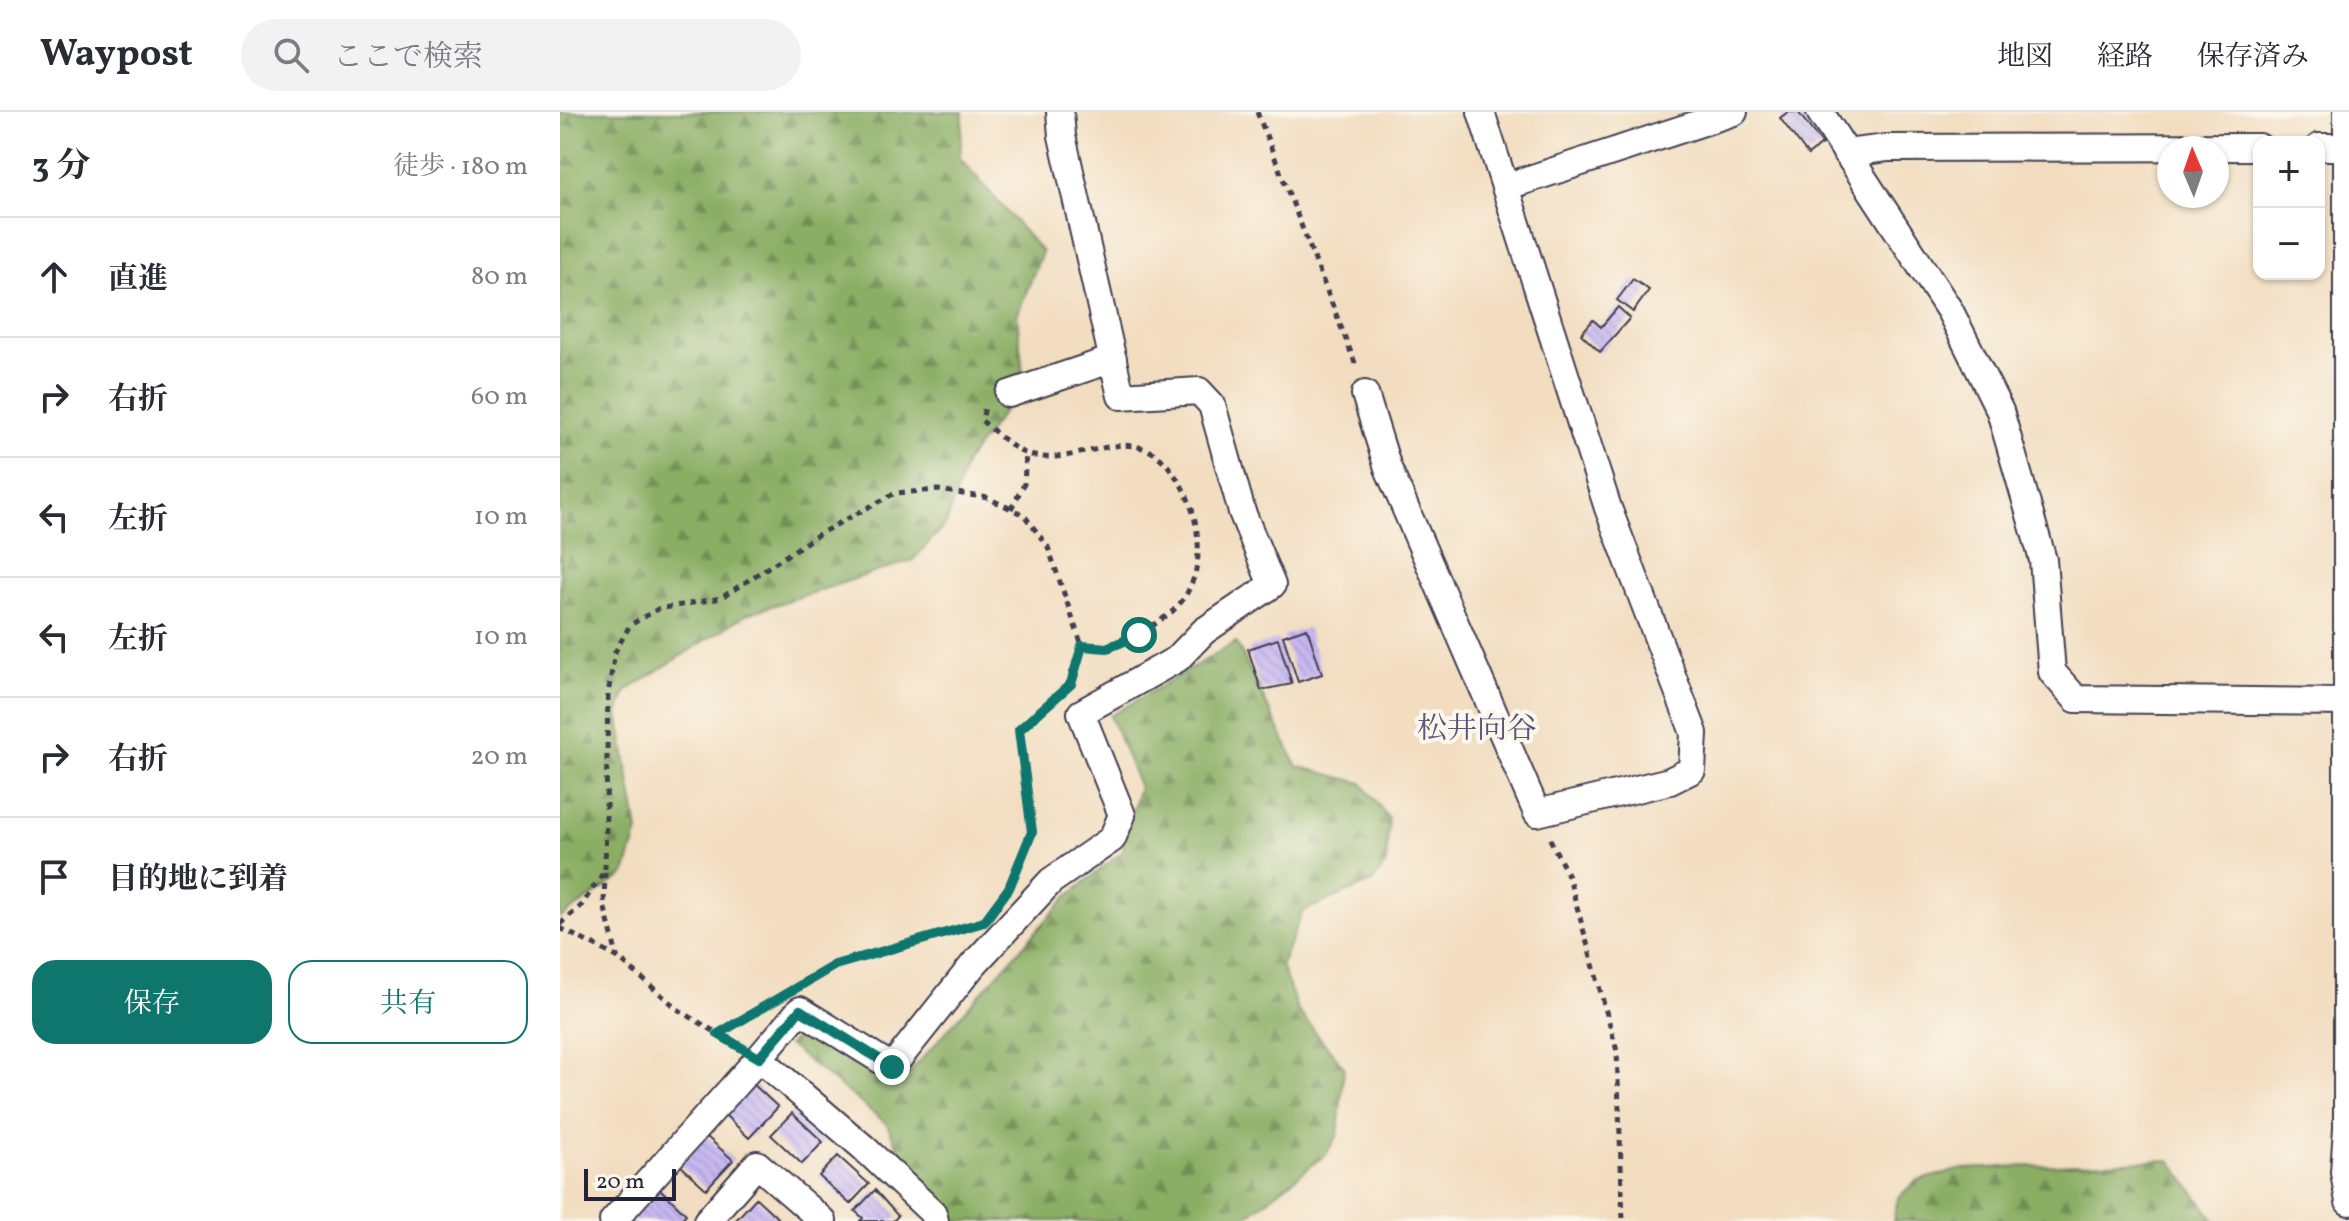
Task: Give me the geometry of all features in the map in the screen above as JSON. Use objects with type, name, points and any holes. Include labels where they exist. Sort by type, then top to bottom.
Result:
[{"type":"street","points":[[613,1221],[800,1010],[892,1067],[973,965],[1051,881],[1112,839],[1122,815],[1081,713],[1177,659],[1204,631],[1272,585],[1242,512],[1212,405],[1199,391],[1121,396],[1062,136],[1060,112]]},
{"type":"street","points":[[1365,394],[1388,468],[1537,813],[1670,781],[1692,770],[1694,733],[1608,508],[1481,112]]},
{"type":"street","points":[[1505,187],[1734,112]]},
{"type":"street","points":[[1820,112],[1950,311],[2000,411],[2043,560],[2052,672],[2076,699],[2347,702]]},
{"type":"street","points":[[2347,112],[2348,1128],[2344,1172],[2349,1202]]},
{"type":"street","points":[[1846,153],[1887,148],[2253,147]]},
{"type":"street","points":[[2325,147],[2348,147]]},
{"type":"street","points":[[1009,394],[1113,359]]},
{"type":"street","points":[[759,1058],[864,1148],[933,1213],[935,1221]]},
{"type":"street","points":[[707,1221],[757,1164],[823,1221]]},
{"type":"path","points":[[1257,112],[1340,319],[1365,394]]},
{"type":"path","points":[[1009,394],[985,403],[982,421],[1026,454],[1059,455],[1136,444],[1165,461],[1191,499],[1198,545],[1192,588],[1170,614],[1139,635],[1107,648],[1082,646]]},
{"type":"path","points":[[1011,509],[1024,484],[1026,454]]},
{"type":"path","points":[[617,957],[604,905],[608,694],[615,652],[630,625],[658,609],[721,598],[819,534],[895,493],[938,490],[988,498],[1024,515],[1048,547],[1082,646],[1071,684],[1019,730],[1032,832],[1009,888]]},
{"type":"path","points":[[1537,813],[1569,878],[1617,1051],[1623,1221]]},
{"type":"path","points":[[605,870],[581,906],[560,926],[617,957],[679,1010],[759,1058]]},
{"type":"path","points":[[798,984],[835,965],[984,922]]},
{"type":"path","points":[[718,1034],[775,998]]},
{"type":"green space","points":[[560,112],[963,112],[960,158],[1042,252],[1017,316],[1024,384],[966,462],[946,524],[913,560],[747,614],[626,691],[618,714],[638,831],[625,874],[560,918]]},
{"type":"green space","points":[[1236,642],[1297,766],[1362,783],[1389,819],[1386,864],[1372,882],[1303,911],[1281,965],[1298,1011],[1344,1067],[1338,1135],[1326,1154],[1241,1221],[931,1221],[887,1124],[788,1045],[808,1027],[902,1081],[1067,897],[1122,852],[1139,786],[1110,716]]},
{"type":"green space","points":[[2170,1160],[2215,1221],[1893,1221],[1898,1198],[1916,1181],[1963,1169]]},
{"type":"building","points":[[1788,112],[1798,112],[1822,144],[1808,155],[1780,118]]},
{"type":"building","points":[[1633,279],[1649,290],[1633,312],[1617,300]]},
{"type":"building","points":[[1618,307],[1630,318],[1600,352],[1581,334],[1593,320],[1601,327]]},
{"type":"building","points":[[1307,628],[1322,674],[1298,682],[1283,636]]},
{"type":"building","points":[[1278,639],[1292,684],[1261,690],[1248,649]]},
{"type":"building","points":[[752,1083],[778,1107],[749,1138],[724,1114]]},
{"type":"building","points":[[792,1113],[823,1142],[802,1164],[771,1135]]},
{"type":"building","points":[[706,1136],[733,1160],[706,1189],[679,1164]]},
{"type":"building","points":[[838,1156],[869,1184],[850,1204],[819,1176]]},
{"type":"building","points":[[660,1189],[686,1214],[680,1221],[630,1221]]},
{"type":"building","points":[[875,1190],[898,1216],[893,1221],[860,1221],[863,1218],[855,1211]]},
{"type":"building","points":[[756,1198],[781,1221],[735,1221]]},
{"type":"district","name":"松井向谷","points":[[1477,728]]},
{"type":"route","points":[[892,1067],[800,1010],[759,1058],[718,1034],[786,991],[835,965],[984,922],[1009,888],[1032,832],[1021,769],[1019,730],[1071,684],[1082,646],[1107,648],[1139,635]]}]
